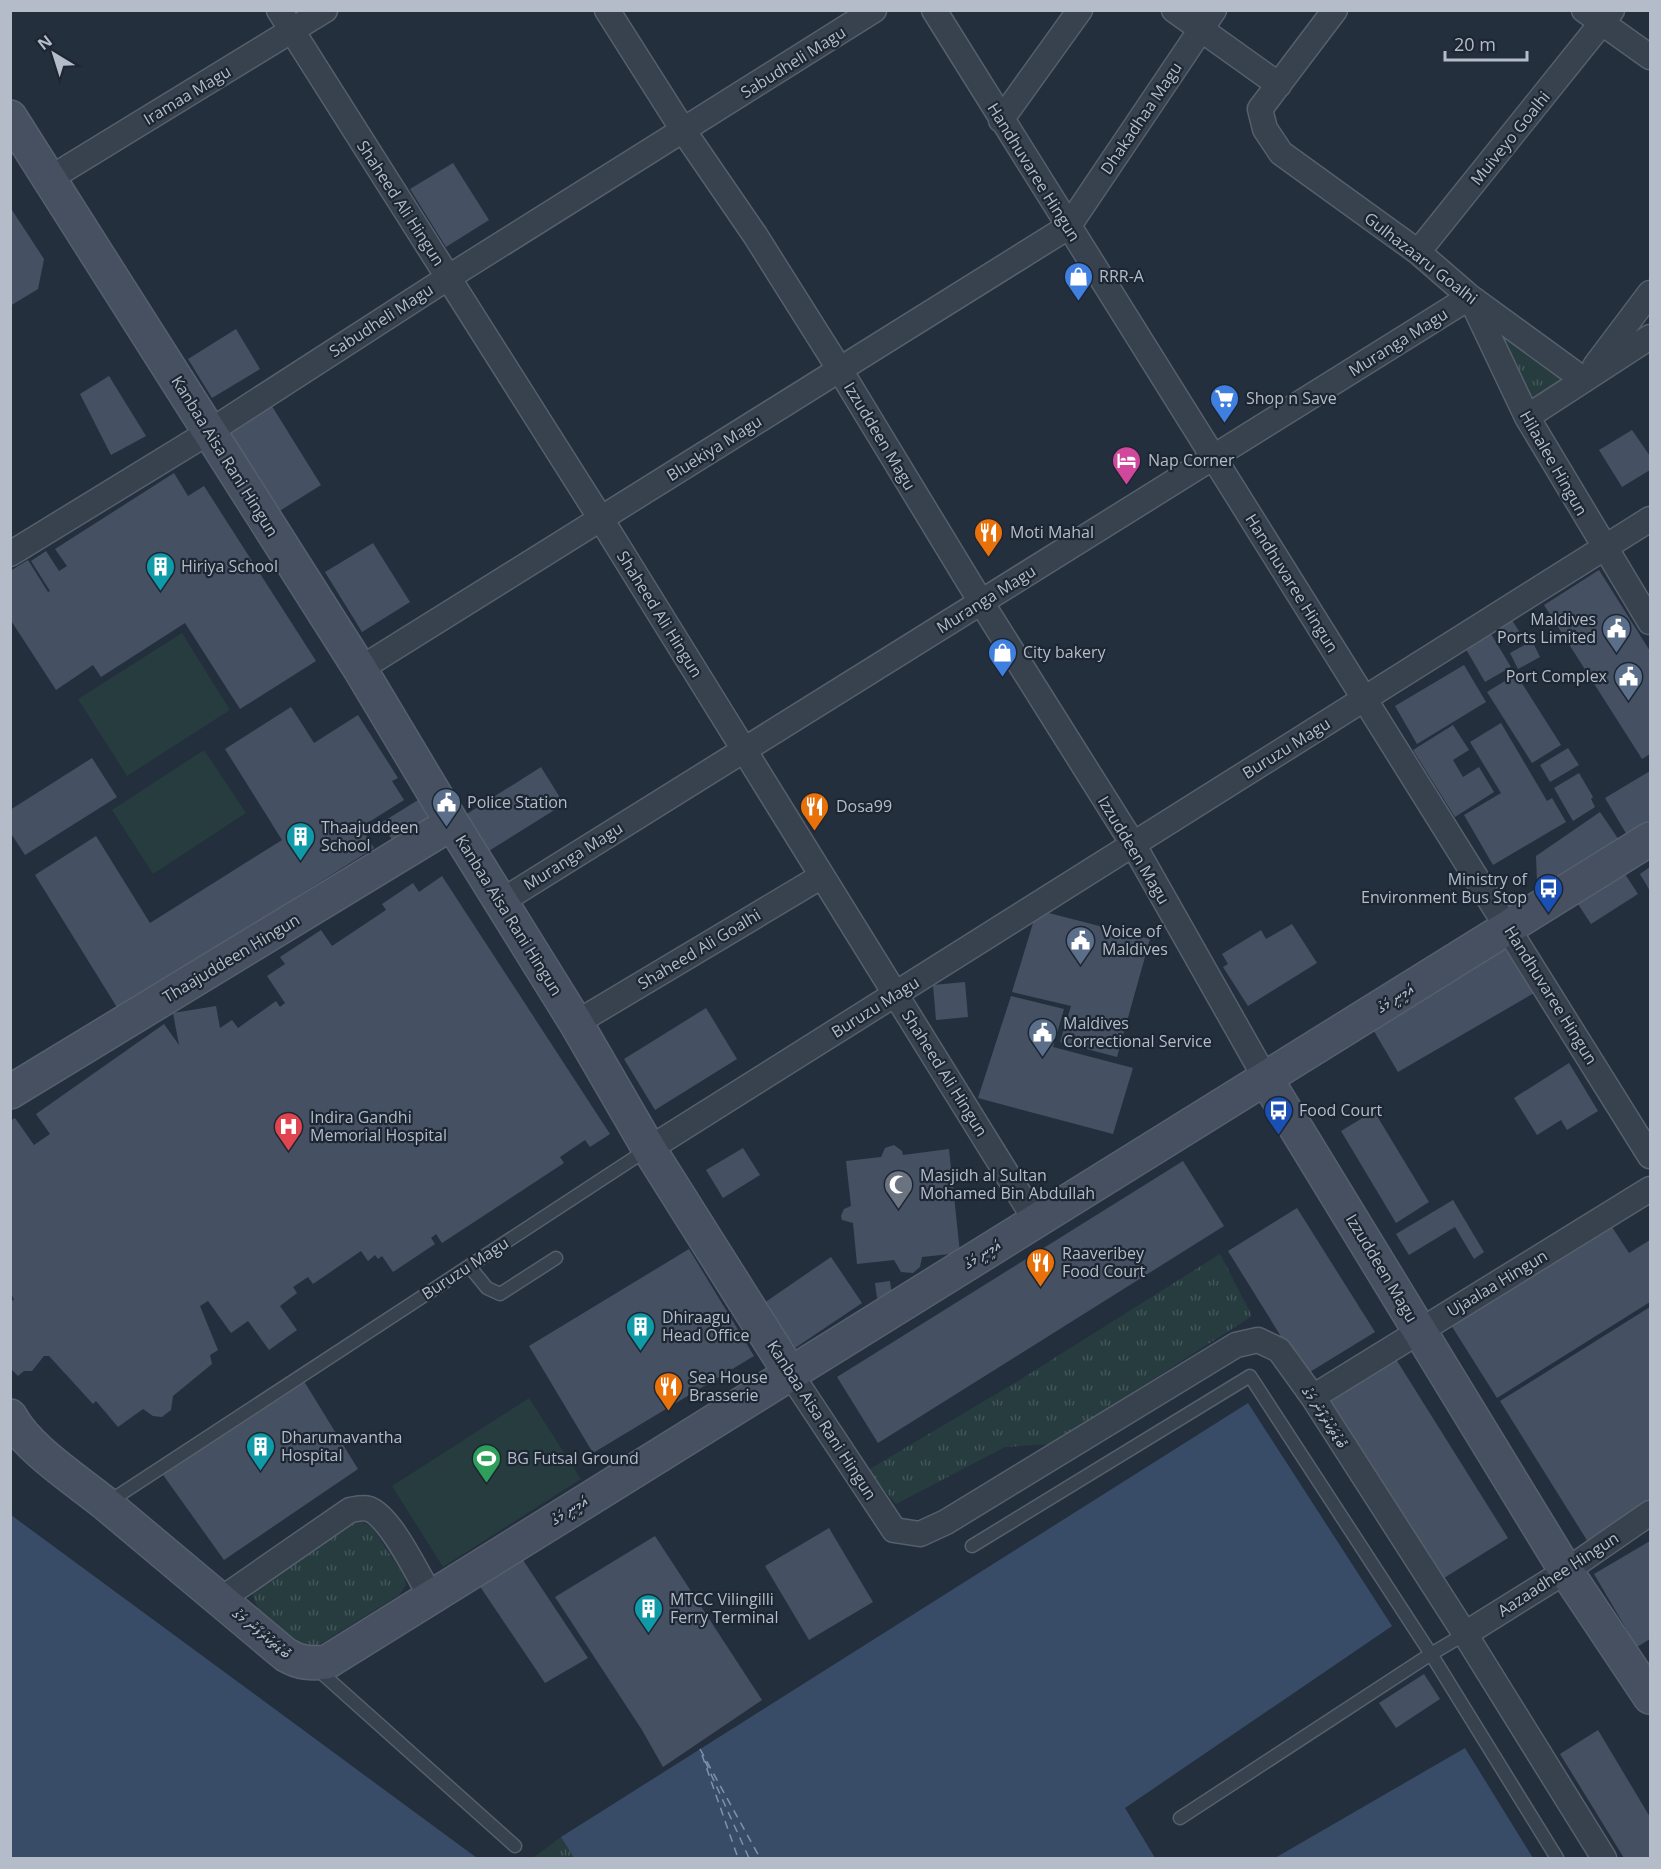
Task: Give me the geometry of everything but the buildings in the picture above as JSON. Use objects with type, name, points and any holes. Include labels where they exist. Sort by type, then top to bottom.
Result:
[{"type":"main road","name":"Kanbaa Aisa Rani Hingun","points":[[10,117],[360,669],[576,1023],[649,1149],[790,1373]]},
{"type":"main road","name":"Thaajuddeen Hingun","points":[[10,1092],[452,823]]},
{"type":"main road","name":"އަމީނީ މަގު","points":[[311,1664],[327,1662],[1650,839]]},
{"type":"main road","name":"Izzuddeen Magu","points":[[1266,1079],[1566,1571],[1650,1697]]},
{"type":"main road","name":"ބޮޑުތަކުރުފާނު މަގު","points":[[10,1416],[41,1453],[286,1655],[296,1661],[311,1664]]},
{"type":"street","name":"Shaheed Ali Hingun","points":[[279,10],[601,519],[1036,1221]]},
{"type":"street","name":"Iramaa Magu","points":[[49,180],[325,10]]},
{"type":"street","name":"Izzuddeen Magu","points":[[607,10],[840,370],[981,602],[1133,844],[1266,1079]]},
{"type":"street","name":"Sabudheli Magu","points":[[10,554],[209,432],[448,277],[874,10]]},
{"type":"street","name":"Handhuvaree Hingun","points":[[934,10],[1650,1156]]},
{"type":"street","points":[[1001,120],[1080,10]]},
{"type":"street","points":[[1174,10],[1207,20],[1279,85],[1335,10]]},
{"type":"street","points":[[1599,15],[1650,57]]},
{"type":"street","name":"Muiveyo Goalhi","points":[[1418,252],[1599,15]]},
{"type":"street","name":"Dhakadhaa Magu","points":[[1068,227],[1207,20]]},
{"type":"street","name":"Gulhazaaru Goalhi","points":[[1279,85],[1260,109],[1265,129],[1281,153],[1418,252],[1470,297],[1584,380]]},
{"type":"street","name":"Bluekiya Magu","points":[[360,669],[1068,227]]},
{"type":"street","points":[[1584,380],[1650,293]]},
{"type":"street","name":"Muranga Magu","points":[[501,901],[1470,297]]},
{"type":"street","name":"Hilaalee Hingun","points":[[1470,297],[1527,417],[1650,622]]},
{"type":"street","points":[[1527,417],[1650,338]]},
{"type":"street","name":"Buruzu Magu","points":[[649,1149],[1650,519]]},
{"type":"street","name":"Shaheed Ali Goalhi","points":[[576,1023],[822,876]]},
{"type":"street","name":"Ujaalaa Hingun","points":[[1313,1397],[1650,1189]]},
{"type":"street","name":"ބޮޑުތަކުރުފާނު މަގު","points":[[894,1530],[920,1534],[946,1522],[1236,1345],[1258,1340],[1279,1350],[1313,1397],[1465,1634],[1604,1858]]},
{"type":"street","name":"Kanbaa Aisa Rani Hingun","points":[[790,1373],[894,1530]]},
{"type":"street","points":[[220,1600],[350,1510],[366,1507],[378,1513],[390,1526],[431,1597]]},
{"type":"street","name":"Aazaadhee Hingun","points":[[1465,1634],[1566,1571],[1650,1513]]},
{"type":"lane","name":"Buruzu Magu","points":[[105,1504],[649,1149]]},
{"type":"lane","points":[[469,1266],[487,1288],[501,1294],[556,1258]]},
{"type":"lane","points":[[972,1546],[1250,1376],[1431,1654],[1557,1858]]},
{"type":"lane","points":[[1180,1818],[1465,1634]]},
{"type":"lane","name":"ބޮޑުތަކުރުފާނު މަގު","points":[[311,1664],[515,1846]]},
{"type":"green space","points":[[1470,297],[1584,380],[1527,417]]},
{"type":"green space","points":[[182,633],[230,710],[127,776],[78,699]]},
{"type":"green space","points":[[204,750],[246,813],[153,874],[112,810]]},
{"type":"green space","points":[[1220,1254],[1252,1316],[1052,1444],[1005,1447],[896,1504],[868,1470],[1018,1381]]},
{"type":"green space","name":"BG Futsal Ground","points":[[529,1398],[581,1479],[443,1567],[392,1486]]},
{"type":"green space","points":[[360,1521],[372,1527],[404,1576],[406,1585],[399,1595],[317,1646],[304,1648],[258,1609],[252,1593],[259,1582],[344,1522]]},
{"type":"green space","points":[[561,1837],[574,1858],[533,1858]]},
{"type":"water","points":[[1248,1403],[1392,1626],[1125,1808],[1155,1858],[574,1858],[561,1837]]},
{"type":"water","points":[[11,1515],[477,1858],[11,1858]]},
{"type":"water","points":[[1465,1748],[1533,1858],[1275,1858]]},
{"type":"ferry route","points":[[700,1749],[760,1858]]},
{"type":"ferry route","points":[[702,1755],[738,1858]]},
{"type":"ferry route","points":[[705,1761],[749,1858]]},
{"type":"place","name":"RRR-A","points":[[1078,302]]},
{"type":"place","name":"Shop n Save","points":[[1225,424]]},
{"type":"place","name":"Nap Corner","points":[[1127,486]]},
{"type":"place","name":"Moti Mahal","points":[[989,558]]},
{"type":"place","name":"Hiriya School","points":[[160,592]]},
{"type":"place","name":"Maldives Ports Limited","points":[[1617,654]]},
{"type":"place","name":"City bakery","points":[[1002,678]]},
{"type":"place","name":"Port Complex","points":[[1628,702]]},
{"type":"place","name":"Police Station","points":[[446,828]]},
{"type":"place","name":"Dosa99","points":[[815,832]]},
{"type":"place","name":"Thaajuddeen School","points":[[300,862]]},
{"type":"place","name":"Ministry of Environment Bus Stop","points":[[1548,914]]},
{"type":"place","name":"Voice of Maldives","points":[[1081,966]]},
{"type":"place","name":"Maldives Correctional Service","points":[[1042,1058]]},
{"type":"place","name":"Food Court","points":[[1278,1136]]},
{"type":"place","name":"Indira Gandhi Memorial Hospital","points":[[289,1152]]},
{"type":"place","name":"Masjidh al Sultan Mohamed Bin Abdullah","points":[[899,1210]]},
{"type":"place","name":"Raaveribey Food Court","points":[[1041,1288]]},
{"type":"place","name":"Dhiraagu Head Office","points":[[641,1352]]},
{"type":"place","name":"Sea House Brasserie","points":[[668,1412]]},
{"type":"place","name":"Dharumavantha Hospital","points":[[260,1472]]},
{"type":"place","name":"BG Futsal Ground","points":[[486,1484]]},
{"type":"place","name":"MTCC Vilingilli Ferry Terminal","points":[[649,1634]]}]
